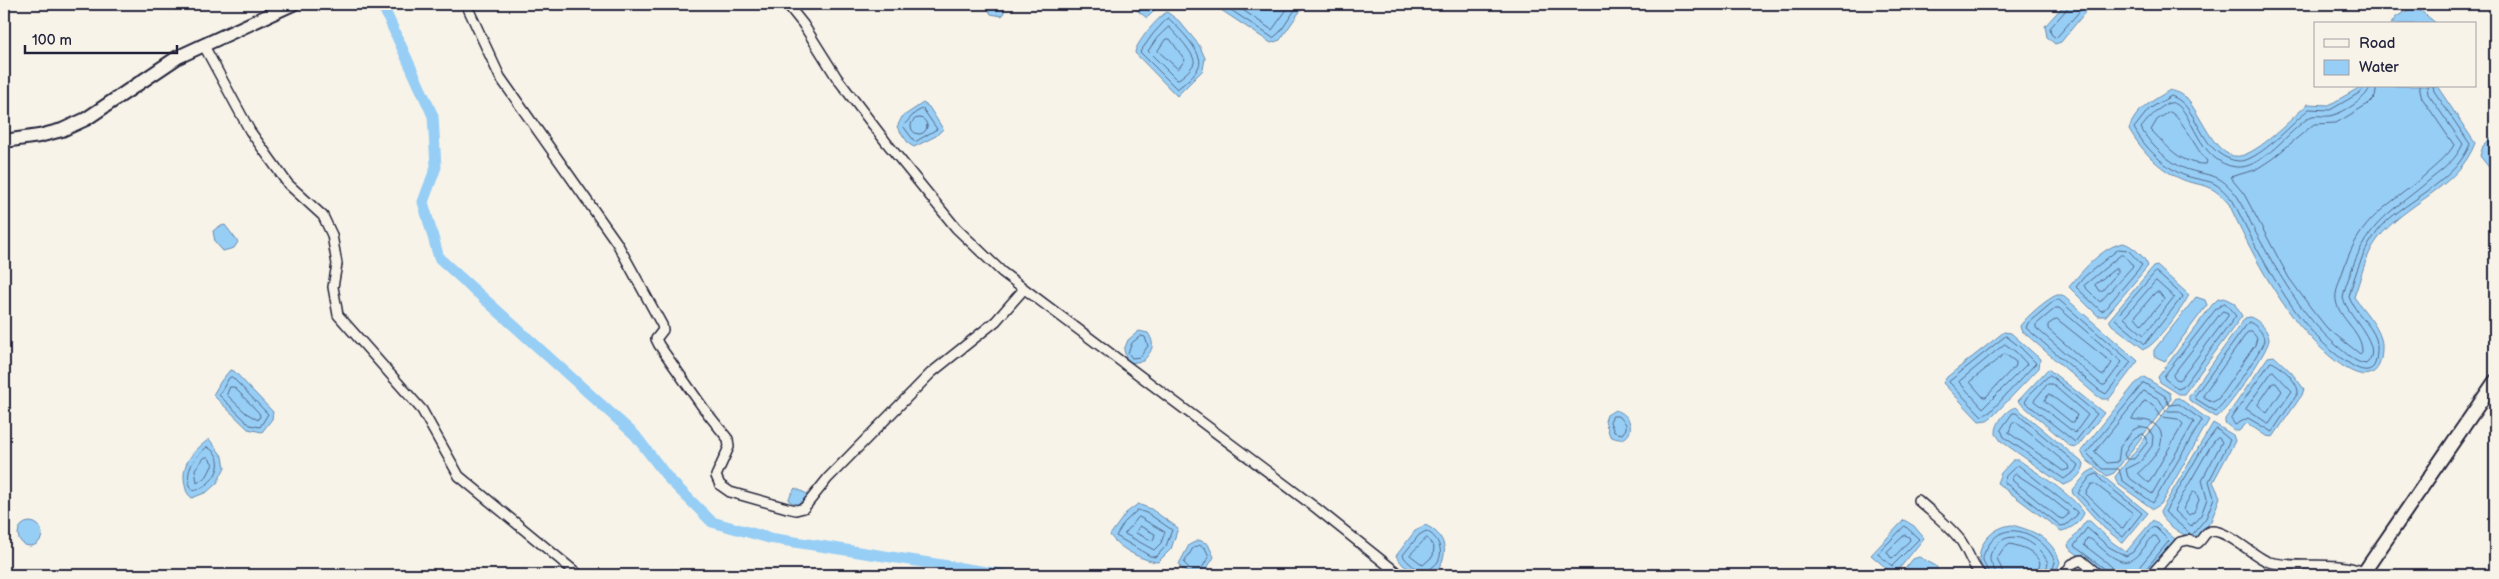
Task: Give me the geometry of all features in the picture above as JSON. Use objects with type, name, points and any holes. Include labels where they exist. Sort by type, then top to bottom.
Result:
[{"type":"street","points":[[4,141],[39,136],[78,122],[164,66],[204,44],[293,4]]},
{"type":"street","points":[[466,4],[500,77],[617,243],[662,325],[663,330],[656,339],[659,346],[704,409],[728,438],[729,446],[716,476],[720,486],[730,492],[796,510],[804,508],[828,478],[931,373],[996,322],[1024,289]]},
{"type":"street","points":[[787,4],[803,24],[837,78],[956,228],[1002,272],[1308,502],[1400,575]]},
{"type":"street","points":[[204,44],[250,131],[288,184],[322,216],[332,235],[338,264],[333,287],[338,315],[422,410],[459,476],[579,575]]},
{"type":"street","points":[[2151,575],[2180,542],[2188,540],[2198,543],[2208,532],[2214,531],[2237,542],[2266,562],[2348,566],[2363,574],[2495,381]]},
{"type":"street","points":[[1918,500],[1954,532],[1962,542],[1971,564],[1981,575]]},
{"type":"street","points":[[2064,575],[2072,564],[2081,560],[2099,575]]},
{"type":"water","points":[[985,4],[1002,4],[1004,12],[1002,16],[991,14]]},
{"type":"water","points":[[1129,4],[1161,4],[1147,18]]},
{"type":"water","points":[[1212,4],[1305,4],[1280,40],[1271,43]]},
{"type":"water","points":[[2065,4],[2091,5],[2061,42],[2055,44],[2047,37],[2045,26]]},
{"type":"water","points":[[2410,9],[2421,11],[2435,22],[2392,22],[2396,17]]},
{"type":"water","points":[[1167,12],[1179,21],[1199,45],[1205,58],[1203,70],[1177,96],[1135,53],[1148,31]]},
{"type":"water","points":[[2359,88],[2438,88],[2475,143],[2467,159],[2456,172],[2444,184],[2389,227],[2377,240],[2369,253],[2354,297],[2376,328],[2381,339],[2382,348],[2379,365],[2373,372],[2365,375],[2356,373],[2336,361],[2319,346],[2287,309],[2265,275],[2229,204],[2214,190],[2184,180],[2161,167],[2143,150],[2129,129],[2140,111],[2170,90],[2180,93],[2188,100],[2208,133],[2224,152],[2233,156],[2244,155],[2269,139],[2308,104],[2329,105]]},
{"type":"water","points":[[923,103],[929,107],[943,129],[936,136],[914,147],[909,144],[897,127],[902,117]]},
{"type":"water","points":[[2495,134],[2495,175],[2480,156],[2483,146]]},
{"type":"water","points":[[225,225],[238,242],[234,248],[223,251],[215,242],[213,231]]},
{"type":"water","points":[[2123,243],[2138,252],[2148,266],[2106,316],[2098,316],[2069,287],[2100,254],[2115,245]]},
{"type":"water","points":[[2157,266],[2189,295],[2162,334],[2144,349],[2112,325],[2109,320],[2153,267]]},
{"type":"water","points":[[2057,295],[2062,295],[2138,361],[2109,399],[2102,399],[2096,395],[2021,330],[2020,326],[2027,318]]},
{"type":"water","points":[[2196,297],[2205,300],[2207,305],[2165,361],[2154,356],[2154,350]]},
{"type":"water","points":[[2224,298],[2234,303],[2242,316],[2184,394],[2179,394],[2160,382],[2158,377],[2212,305],[2218,299]]},
{"type":"water","points":[[2250,317],[2263,326],[2269,337],[2267,346],[2246,382],[2228,406],[2216,417],[2189,400],[2189,396],[2245,318]]},
{"type":"water","points":[[1139,331],[1148,333],[1152,341],[1152,348],[1143,361],[1130,363],[1127,361],[1124,350],[1128,340]]},
{"type":"water","points":[[2004,332],[2011,333],[2040,359],[2039,368],[1993,416],[1987,420],[1979,421],[1943,383],[1947,377]]},
{"type":"water","points":[[2274,356],[2291,372],[2304,389],[2302,395],[2273,437],[2266,436],[2247,423],[2239,431],[2235,431],[2225,423],[2225,419],[2268,357]]},
{"type":"water","points":[[2048,369],[2104,413],[2077,447],[2070,446],[2018,401]]},
{"type":"water","points":[[230,370],[234,371],[273,412],[272,419],[262,432],[248,429],[213,395]]},
{"type":"water","points":[[2144,377],[2170,393],[2171,399],[2114,473],[2107,476],[2085,459],[2081,451],[2135,384]]},
{"type":"water","points":[[2176,398],[2179,398],[2209,420],[2161,504],[2153,509],[2118,484],[2115,477]]},
{"type":"water","points":[[2016,407],[2084,464],[2080,475],[2063,485],[2001,441],[1996,434],[1997,426],[2005,414]]},
{"type":"water","points":[[1615,410],[1623,413],[1628,418],[1630,424],[1628,435],[1624,438],[1618,439],[1610,436],[1605,421],[1607,415]]},
{"type":"water","points":[[2213,423],[2233,435],[2235,441],[2213,482],[2220,497],[2211,521],[2197,539],[2175,529],[2161,516],[2160,512]]},
{"type":"water","points":[[209,439],[223,457],[225,467],[217,483],[207,492],[192,498],[186,489],[184,477],[186,464],[193,453]]},
{"type":"water","points":[[2013,460],[2019,460],[2054,484],[2078,506],[2084,513],[2075,525],[2061,531],[1997,483],[2001,473]]},
{"type":"water","points":[[2094,469],[2148,513],[2123,543],[2104,528],[2073,494],[2072,491],[2087,473]]},
{"type":"water","points":[[795,488],[809,495],[799,507],[788,500]]},
{"type":"water","points":[[1138,504],[1151,509],[1178,528],[1171,549],[1158,562],[1131,553],[1119,545],[1110,535],[1126,513]]},
{"type":"water","points":[[1904,520],[1914,526],[1924,538],[1899,569],[1892,573],[1871,555]]},
{"type":"water","points":[[2153,520],[2176,540],[2147,575],[2104,575],[2069,548],[2068,545],[2086,521],[2090,521],[2112,542],[2126,552]]},
{"type":"water","points":[[30,522],[39,525],[42,534],[39,543],[30,546],[21,543],[18,534],[21,525]]},
{"type":"water","points":[[1425,525],[1442,539],[1444,552],[1443,559],[1435,572],[1419,575],[1403,565],[1396,556],[1415,531]]},
{"type":"water","points":[[2012,525],[2035,533],[2047,541],[2057,554],[2060,562],[2055,575],[1987,575],[1980,559],[1983,543],[1995,531]]},
{"type":"water","points":[[1199,540],[1208,544],[1214,557],[1204,573],[1193,575],[1180,567],[1179,564],[1189,545]]},
{"type":"water","points":[[1919,557],[1936,566],[1940,575],[1900,575],[1913,559]]},
{"type":"waterway","points":[[382,4],[433,116],[436,167],[423,202],[439,258],[635,435],[669,479],[712,522],[769,538],[1006,575]]}]
